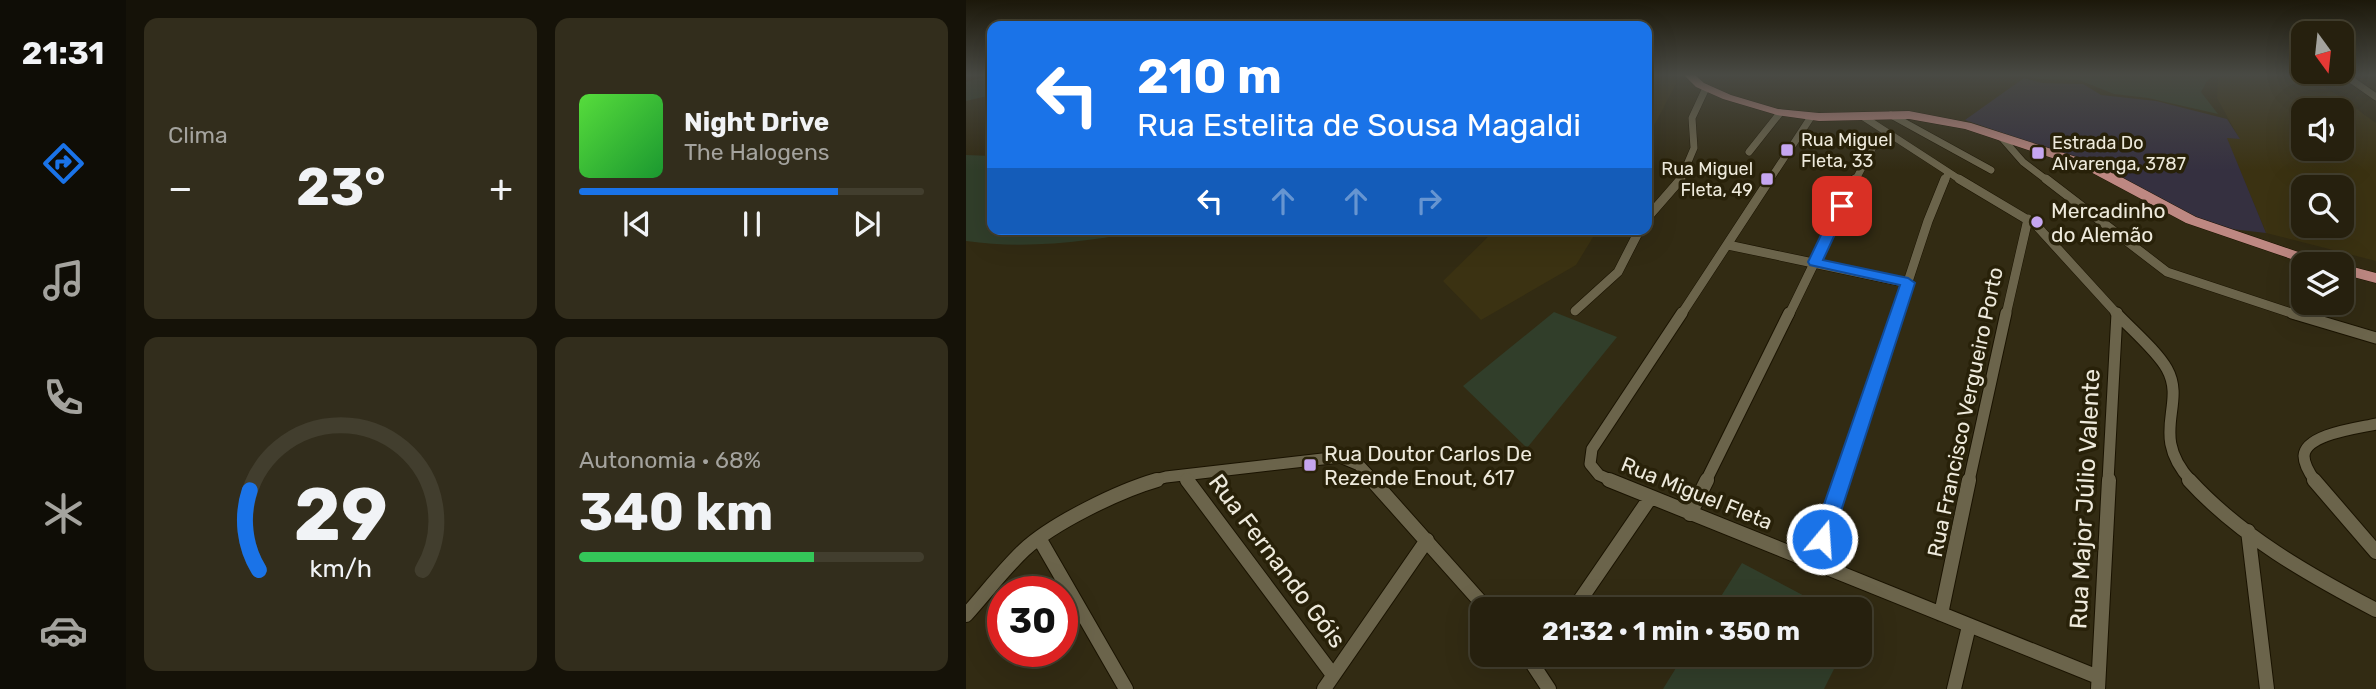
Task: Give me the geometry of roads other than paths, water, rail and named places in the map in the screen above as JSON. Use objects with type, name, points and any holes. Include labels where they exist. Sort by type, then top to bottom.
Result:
[{"type":"main road","points":[[1753,106],[1811,117],[1891,115],[1940,119],[2090,166],[2191,220],[2291,254]]},
{"type":"main road","points":[[2354,272],[2376,278]]},
{"type":"street","points":[[1652,212],[1680,181],[1686,170],[1694,148],[1692,118],[1698,106]]},
{"type":"street","points":[[1749,152],[1780,113]]},
{"type":"street","points":[[1891,115],[1991,170]]},
{"type":"street","points":[[1862,116],[1948,173],[2028,219],[2046,234],[2161,359],[2171,375],[2170,449],[2176,464],[2202,494],[2248,531],[2303,568],[2376,610]]},
{"type":"street","name":"Rua Miguel Fleta","points":[[1811,117],[1592,449],[1590,464],[1599,475],[1650,498],[1941,614],[2098,683]]},
{"type":"street","points":[[1690,514],[1871,148],[1886,134]]},
{"type":"street","points":[[2002,138],[2023,162],[2167,272],[2225,293],[2376,338]]},
{"type":"street","points":[[1814,563],[1928,221],[1948,173]]},
{"type":"street","name":"Rua Francisco Vergueiro Porto","points":[[1941,614],[1985,402],[2028,219]]},
{"type":"street","points":[[1575,311],[1618,272],[1637,235]]},
{"type":"street","points":[[1728,245],[1908,283]]},
{"type":"street","name":"Rua Major Júlio Valente","points":[[2098,683],[2118,312]]},
{"type":"street","points":[[2375,548],[2316,485],[2307,472],[2304,452],[2324,437],[2376,424]]},
{"type":"street","points":[[966,615],[1013,560],[1039,538],[1129,488],[1184,475],[1331,457],[1348,459],[1359,465],[1477,597]]},
{"type":"street","name":"Rua Fernando Góis","points":[[1184,475],[1333,675]]},
{"type":"street","points":[[1582,597],[1650,498]]},
{"type":"street","points":[[2248,531],[2267,689]]},
{"type":"street","points":[[1039,538],[1126,689]]},
{"type":"street","points":[[1324,689],[1427,540]]},
{"type":"street","points":[[1954,689],[1969,626]]},
{"type":"street","points":[[1539,667],[1549,689]]},
{"type":"place","name":"Rua Miguel Fleta, 33","points":[[1787,150]]},
{"type":"place","name":"Estrada Do Alvarenga, 3787","points":[[2038,153]]},
{"type":"place","name":"Rua Miguel Fleta, 49","points":[[1767,179]]},
{"type":"place","name":"Mercadinho do Alemão","points":[[2037,222]]},
{"type":"place","name":"Rua Doutor Carlos De Rezende Enout, 617","points":[[1310,465]]}]
